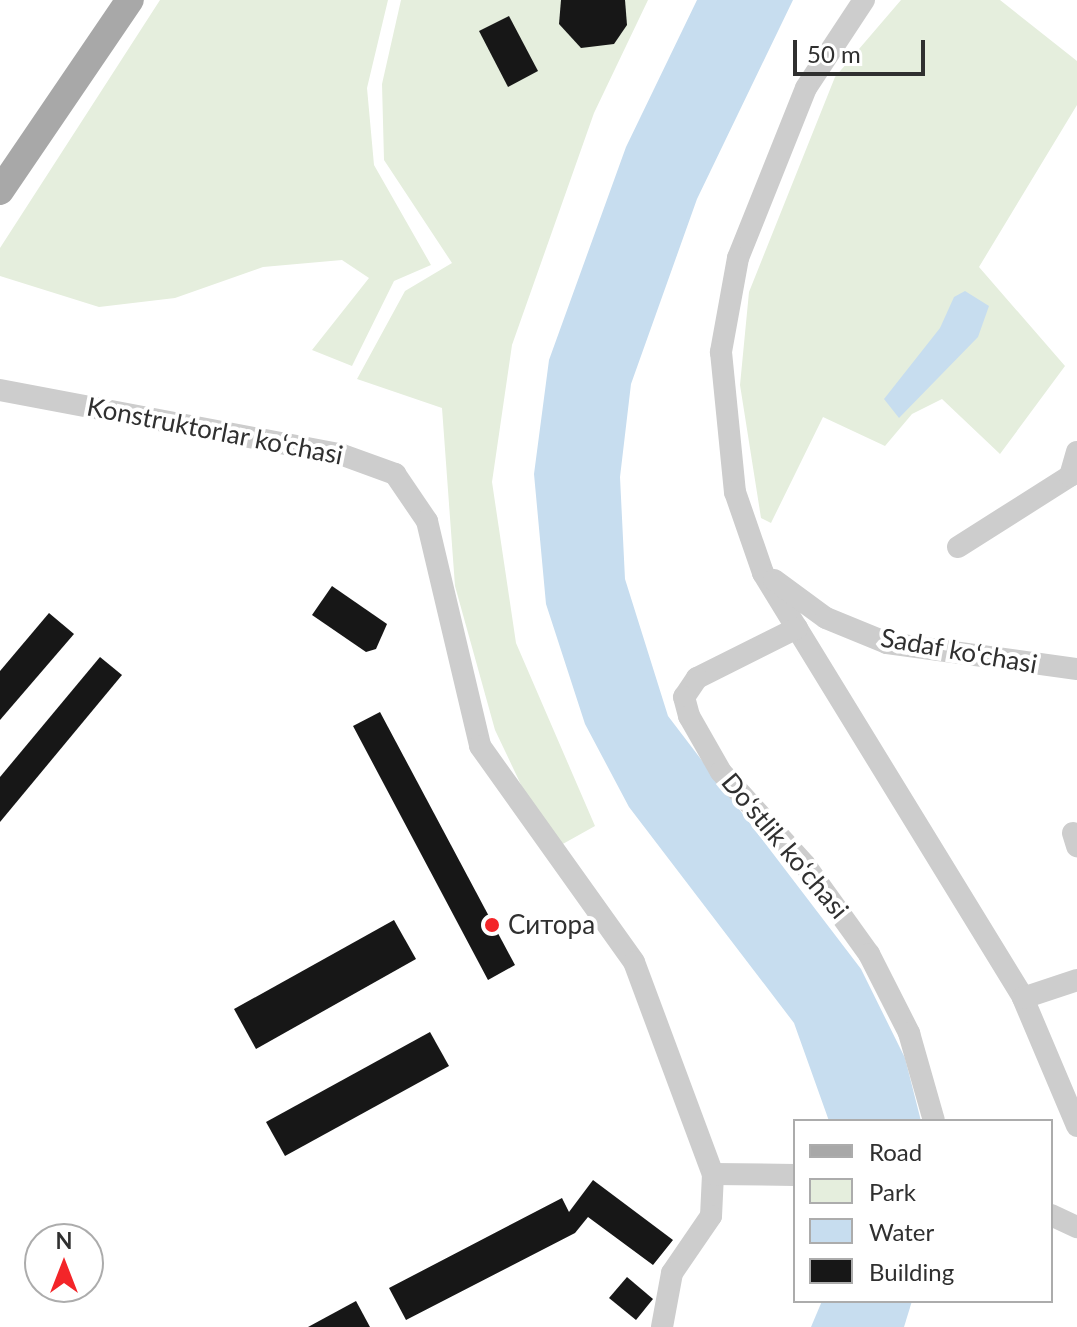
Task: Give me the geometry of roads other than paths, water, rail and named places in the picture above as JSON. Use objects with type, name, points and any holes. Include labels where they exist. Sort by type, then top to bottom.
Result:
[{"type":"main road","points":[[0,191],[130,0]]},
{"type":"street","points":[[864,0],[806,88],[753,216],[725,318],[727,442],[735,492],[763,573],[1023,998],[1077,1126]]},
{"type":"street","name":"Konstruktorlar ko‘chasi","points":[[0,390],[325,450],[395,474],[427,521],[480,746],[634,962],[713,1174],[711,1216],[672,1273],[662,1327]]},
{"type":"street","points":[[958,547],[1073,482],[1077,452]]},
{"type":"street","name":"Sadaf ko‘chasi","points":[[763,573],[826,618],[887,643],[1077,669]]},
{"type":"street","name":"Do‘stlik ko‘chasi","points":[[797,628],[697,678],[684,697],[689,716],[721,772],[805,865],[869,954],[909,1033],[933,1119]]},
{"type":"street","points":[[1023,998],[1077,980]]},
{"type":"street","points":[[713,1174],[793,1175]]},
{"type":"street","points":[[1053,1216],[1077,1227]]},
{"type":"water","points":[[697,0],[793,0],[697,199],[631,384],[620,477],[625,579],[668,716],[861,969],[905,1058],[920,1119],[828,1119],[794,1023],[629,807],[585,724],[546,604],[534,474],[549,360],[626,147]]},
{"type":"water","points":[[965,291],[989,306],[978,337],[899,418],[884,399],[940,328],[954,297]]},
{"type":"water","points":[[821,1303],[911,1303],[904,1327],[811,1327]]},
{"type":"place","name":"Ситора","points":[[492,925]]}]
